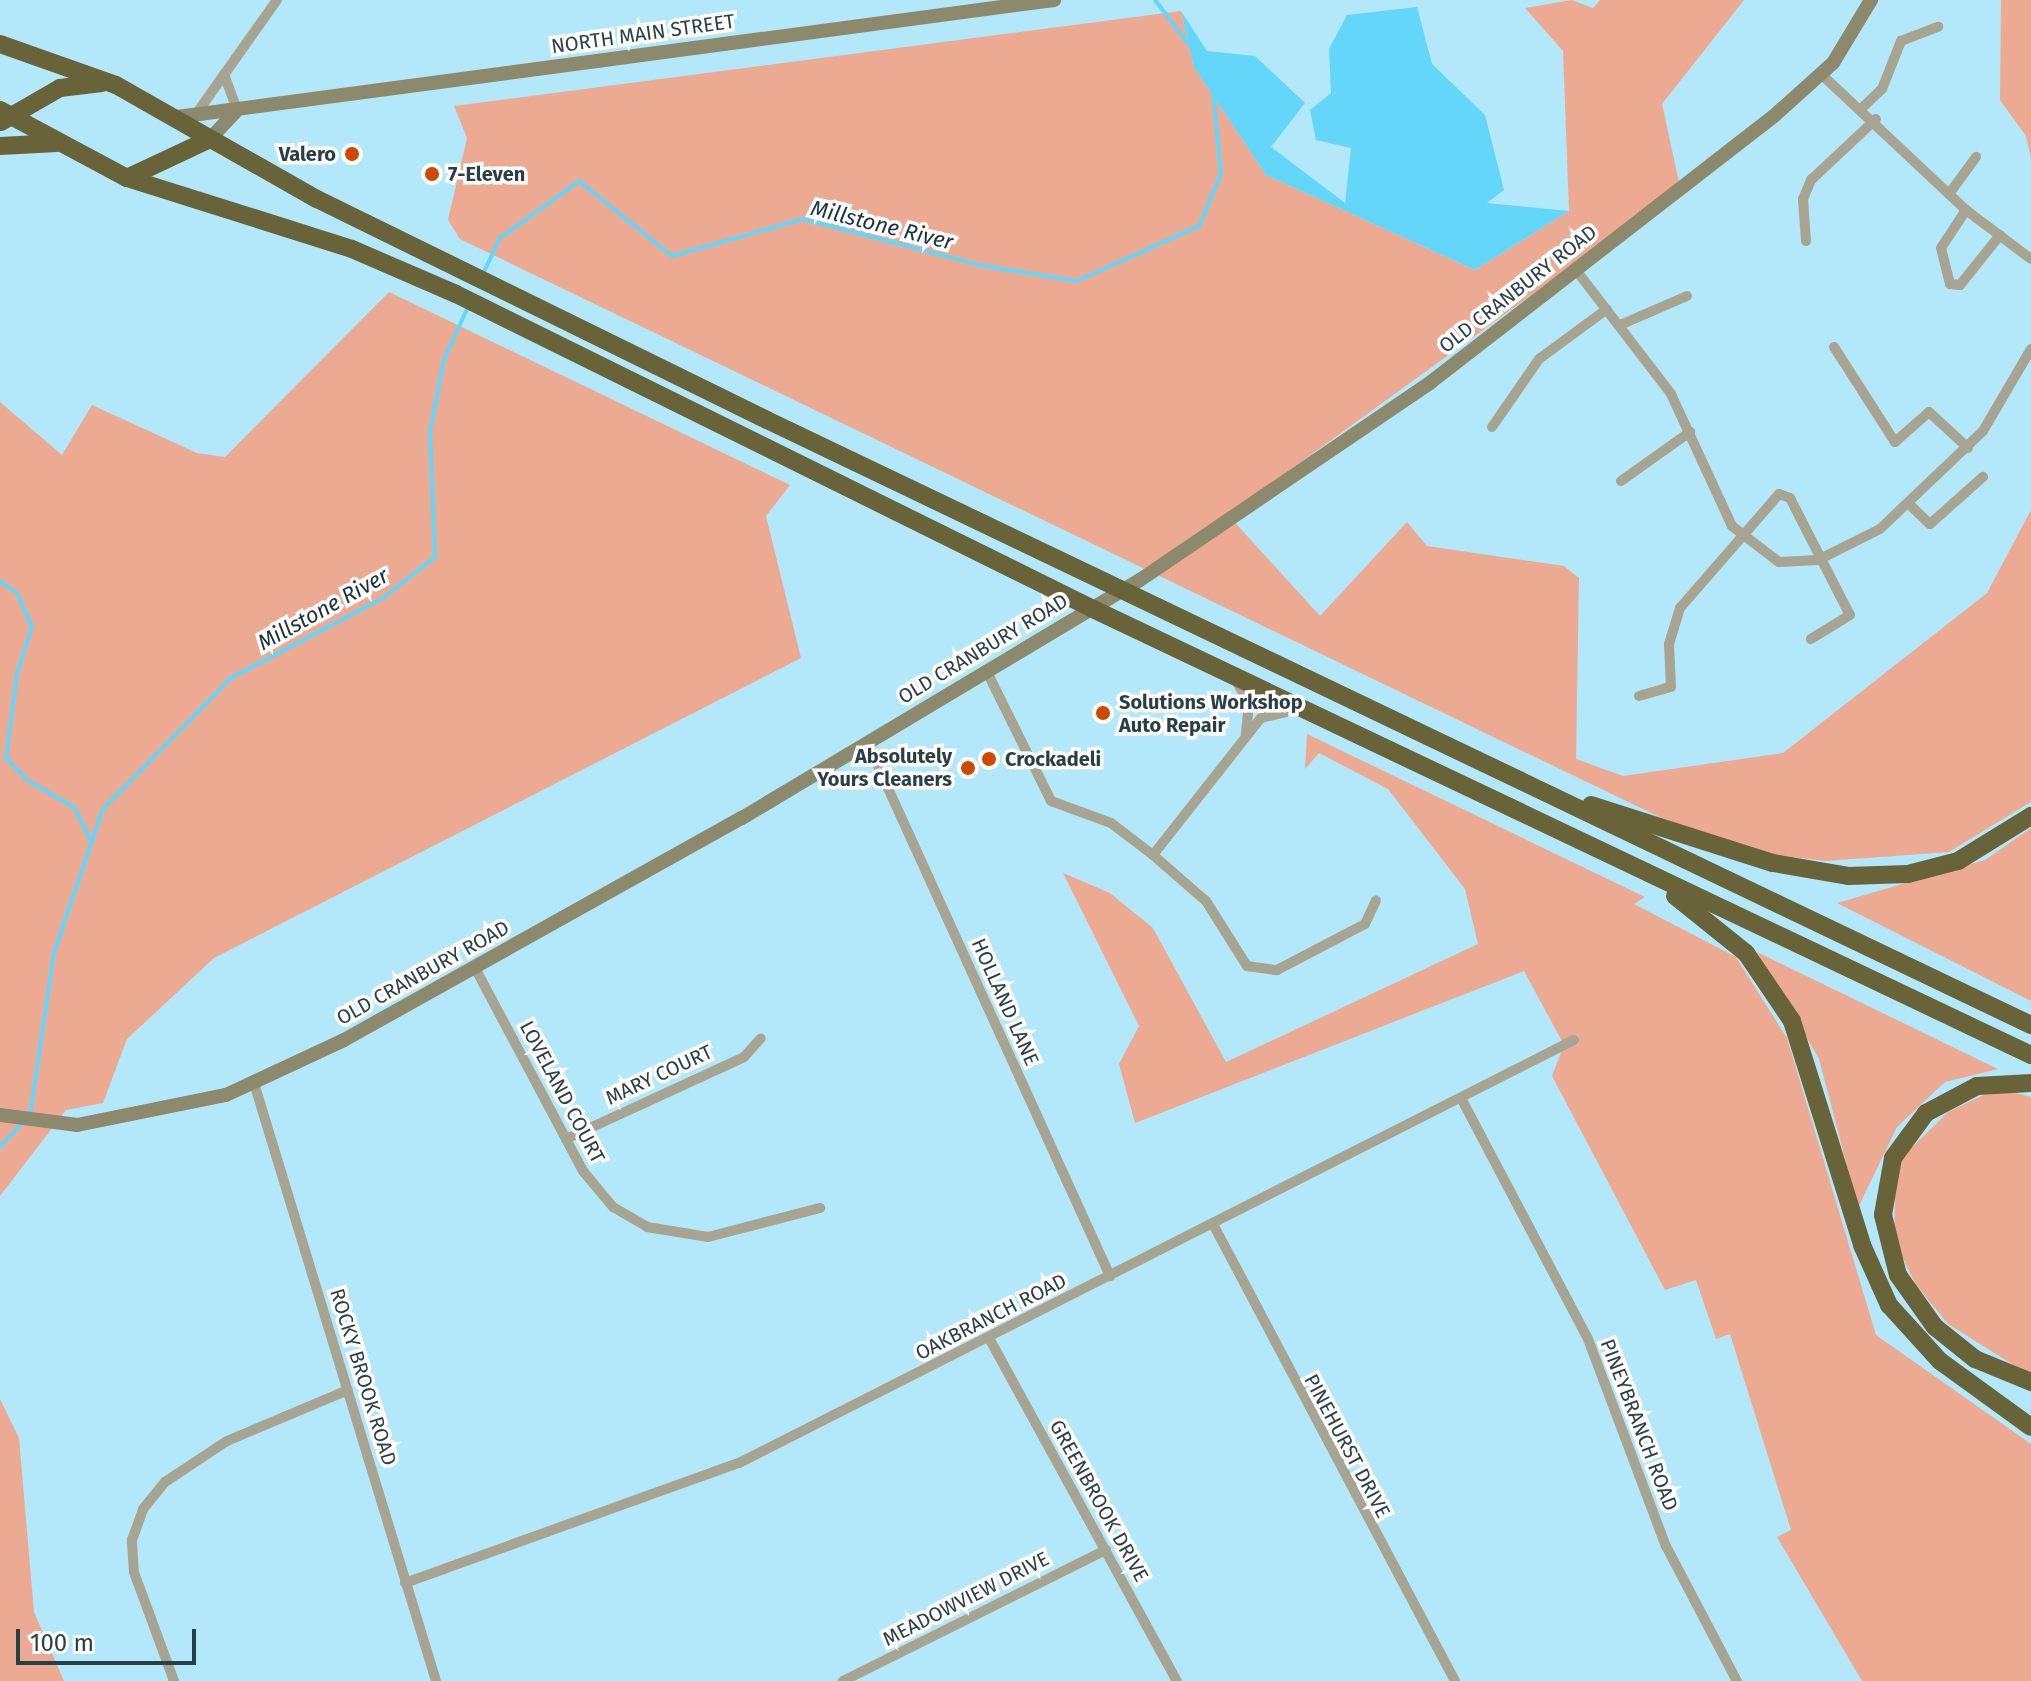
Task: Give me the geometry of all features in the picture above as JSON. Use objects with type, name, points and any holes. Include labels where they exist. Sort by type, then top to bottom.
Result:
[{"type":"highway","points":[[0,44],[116,85],[177,117],[210,139],[494,286],[1120,592],[2031,1025]]},
{"type":"highway","points":[[3,116],[60,88],[116,85]]},
{"type":"highway","points":[[52,140],[43,106],[60,88]]},
{"type":"highway","points":[[3,116],[127,178],[352,249],[456,294],[1091,608],[2031,1055]]},
{"type":"highway","points":[[177,117],[185,133],[182,156]]},
{"type":"highway","points":[[127,178],[182,156],[210,139]]},
{"type":"highway","points":[[0,146],[52,140]]},
{"type":"highway","points":[[1520,782],[1773,863],[1848,876],[1908,874],[1958,861],[2031,816]]},
{"type":"highway","points":[[1630,865],[1730,937],[1765,976],[1803,1048],[1862,1245],[1889,1305],[1940,1361],[2031,1427]]},
{"type":"highway","points":[[2031,1083],[1977,1086],[1926,1113],[1893,1158],[1883,1215],[1898,1275],[1935,1327],[1975,1359],[2031,1382]]},
{"type":"street","points":[[199,110],[277,0]]},
{"type":"street","name":"NORTH MAIN STREET","points":[[177,117],[199,110],[237,110],[1054,0]]},
{"type":"street","name":"OLD CRANBURY ROAD","points":[[5,1116],[47,1123],[165,1110],[254,1083],[653,871],[1120,592],[1431,382],[1576,270],[1821,74],[1849,44],[1871,0]]},
{"type":"street","points":[[1862,108],[1882,89],[1901,41],[1938,27]]},
{"type":"street","points":[[210,139],[237,110],[224,74]]},
{"type":"street","points":[[1821,74],[1876,119],[1966,210],[2031,259]]},
{"type":"street","points":[[1806,241],[1803,199],[1811,180],[1876,119]]},
{"type":"street","points":[[1949,194],[1976,157]]},
{"type":"street","points":[[1966,210],[1941,248],[1950,284],[1960,285],[2000,235]]},
{"type":"street","points":[[1576,270],[1620,325],[1690,432],[1709,486],[1738,534],[1779,562],[1818,560],[1880,529],[1968,448],[1996,416],[2031,349]]},
{"type":"street","points":[[1620,325],[1687,296]]},
{"type":"street","points":[[1492,427],[1539,359],[1607,309]]},
{"type":"street","points":[[1834,347],[1895,442],[1929,412],[1968,448]]},
{"type":"street","points":[[1621,481],[1690,432]]},
{"type":"street","points":[[1908,503],[1930,524],[1983,477]]},
{"type":"street","points":[[1639,696],[1671,687],[1669,644],[1680,608],[1738,534],[1773,496],[1786,495],[1850,615],[1811,639]]},
{"type":"street","points":[[986,670],[1051,801],[1111,823],[1153,855],[1206,901],[1239,959],[1256,970],[1277,970],[1365,924],[1376,900]]},
{"type":"street","points":[[1228,673],[1249,704],[1246,736]]},
{"type":"street","points":[[1153,855],[1261,718],[1303,709]]},
{"type":"street","name":"HOLLAND LANE","points":[[867,742],[1110,1276]]},
{"type":"street","name":"LOVELAND COURT","points":[[474,966],[595,1188],[647,1227],[708,1237],[820,1208]]},
{"type":"street","name":"MARY COURT","points":[[566,1139],[744,1057],[761,1038]]},
{"type":"street","name":"OAKBRANCH ROAD","points":[[405,1583],[739,1463],[1574,1040]]},
{"type":"street","name":"ROCKY BROOK ROAD","points":[[254,1083],[436,1681]]},
{"type":"street","name":"PINEYBRANCH ROAD","points":[[1461,1098],[1588,1339],[1666,1546],[1737,1681]]},
{"type":"street","name":"PINEHURST DRIVE","points":[[1213,1224],[1455,1681]]},
{"type":"street","name":"GREENBROOK DRIVE","points":[[989,1338],[1177,1681]]},
{"type":"street","points":[[174,1681],[134,1572],[132,1540],[143,1509],[165,1482],[227,1441],[348,1390]]},
{"type":"street","name":"MEADOWVIEW DRIVE","points":[[843,1681],[1106,1550]]},
{"type":"shaded area","points":[[1572,0],[1593,8],[1600,0],[1744,0],[1662,104],[1680,187],[1228,515],[1320,616],[1407,522],[1427,546],[1564,566],[1579,578],[1576,759],[1623,776],[1783,753],[1987,593],[2031,510],[2031,802],[1949,852],[1826,861],[1728,850],[460,239],[448,220],[467,138],[454,106],[1181,11],[1194,67],[1266,175],[1475,270],[1569,211],[1563,51],[1525,8]]},
{"type":"shaded area","points":[[2001,0],[2031,0],[2031,158],[2026,136],[2000,100]]},
{"type":"shaded area","points":[[389,292],[790,485],[766,516],[801,658],[214,958],[127,1039],[103,1103],[66,1110],[0,1196],[0,402],[62,455],[92,405],[197,453],[225,457]]},
{"type":"shaded area","points":[[1307,734],[1645,897],[1634,904],[1736,957],[1787,1038],[1876,1335],[2031,1444],[2031,1681],[1862,1681],[1777,1537],[1791,1530],[1730,1334],[1716,1339],[1696,1280],[1665,1290],[1552,1076],[1564,1045],[1524,971],[1135,1123],[1119,1064],[1139,1026],[1063,873],[1110,893],[1153,928],[1226,1062],[1478,944],[1465,889],[1388,789],[1319,753],[1305,769]]},
{"type":"shaded area","points":[[2031,828],[2031,1001],[1837,903],[1985,860]]},
{"type":"shaded area","points":[[1757,952],[1998,1069],[1945,1082],[1897,1127],[1858,1208],[1819,1059]]},
{"type":"shaded area","points":[[1998,1088],[2031,1097],[2031,1376],[1948,1324],[1916,1285],[1894,1240],[1896,1163],[1948,1112]]},
{"type":"shaded area","points":[[0,1399],[19,1438],[34,1612],[64,1681],[0,1681]]},
{"type":"water","points":[[1417,7],[1432,64],[1485,115],[1504,190],[1487,203],[1569,211],[1475,270],[1266,175],[1194,67],[1181,11],[1207,51],[1255,56],[1305,103],[1271,147],[1345,203],[1351,148],[1316,140],[1310,110],[1331,93],[1329,49],[1347,15]]},
{"type":"waterway","name":"Millstone River","points":[[1155,0],[1190,46]]},
{"type":"waterway","name":"Millstone River","points":[[483,274],[500,238],[579,181],[672,256],[803,219],[979,265],[1077,281],[1199,226],[1221,174],[1213,91]]},
{"type":"waterway","name":"Millstone River","points":[[30,1115],[54,952],[103,809],[231,678],[383,598],[435,557],[430,432],[444,359],[468,307]]},
{"type":"waterway","points":[[0,581],[17,593],[32,626],[17,674],[6,758],[27,780],[74,807],[92,843]]},
{"type":"waterway","name":"Millstone River","points":[[0,1147],[24,1121]]},
{"type":"place","name":"Valero","points":[[352,154]]},
{"type":"place","name":"7-Eleven","points":[[432,174]]},
{"type":"place","name":"Solutions Workshop Auto Repair","points":[[1103,713]]},
{"type":"place","name":"Crockadeli","points":[[989,759]]},
{"type":"place","name":"Absolutely Yours Cleaners","points":[[968,768]]}]
